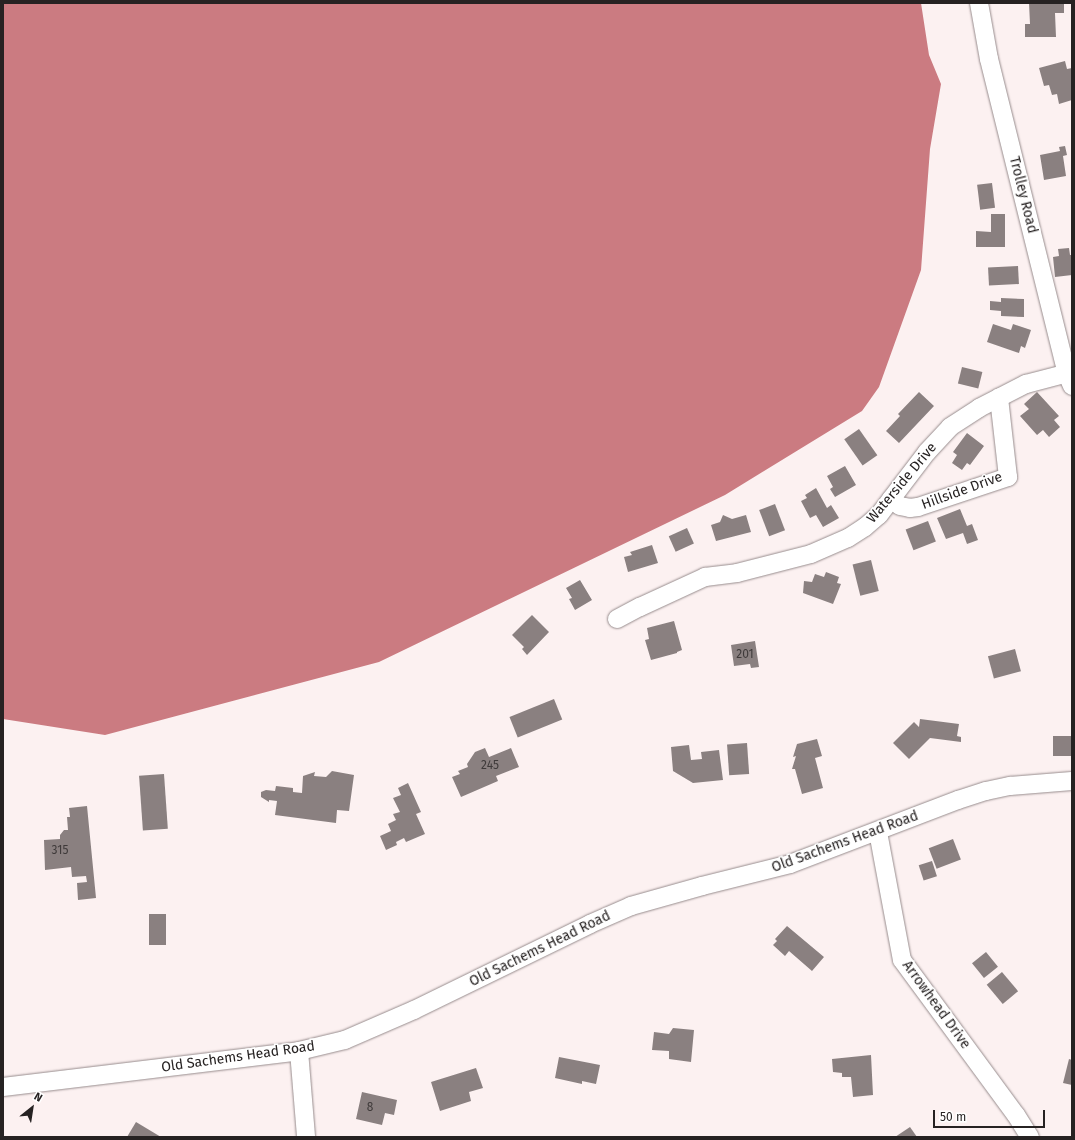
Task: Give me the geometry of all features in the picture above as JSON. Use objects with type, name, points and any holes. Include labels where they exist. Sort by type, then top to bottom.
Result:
[{"type":"street","name":"Trolley Road","points":[[979,3],[989,59],[1070,378]]},
{"type":"street","name":"Waterside Drive","points":[[617,619],[640,606],[705,577],[737,573],[811,554],[830,547],[865,528],[879,515],[927,452],[950,427],[969,414],[1033,382],[1070,378]]},
{"type":"street","name":"Hillside Drive","points":[[891,499],[905,507],[918,507],[1008,477],[999,398]]},
{"type":"street","name":"Old Sachems Head Road","points":[[3,1087],[299,1051],[346,1040],[469,984],[590,924],[631,906],[666,895],[790,864],[878,832],[958,800],[986,791],[1010,786],[1072,781]]},
{"type":"street","name":"Arrowhead Drive","points":[[878,832],[902,960],[1016,1115],[1030,1137]]},
{"type":"street","points":[[299,1051],[306,1137]]},
{"type":"shaded area","points":[[3,3],[921,3],[929,55],[941,84],[930,149],[921,270],[879,387],[862,411],[725,495],[379,662],[105,735],[3,719]]},
{"type":"building","points":[[1029,3],[1064,3],[1064,13],[1055,13],[1056,37],[1025,37],[1025,24],[1030,24]]},
{"type":"building","points":[[1065,61],[1067,69],[1072,68],[1072,100],[1059,104],[1057,94],[1052,95],[1049,85],[1044,86],[1039,68]]},
{"type":"building","points":[[1065,146],[1067,155],[1063,156],[1066,176],[1044,180],[1040,155],[1060,151],[1059,147]]},
{"type":"building","points":[[992,183],[995,208],[980,210],[977,185]]},
{"type":"building","points":[[991,214],[1005,214],[1005,247],[976,247],[976,231],[991,232]]},
{"type":"building","points":[[1069,248],[1070,255],[1072,255],[1072,275],[1055,277],[1053,257],[1059,256],[1058,249]]},
{"type":"building","points":[[1018,266],[1019,284],[989,286],[988,268]]},
{"type":"building","points":[[1001,298],[1024,299],[1024,317],[1001,316],[1001,311],[990,310],[990,301],[1001,302]]},
{"type":"building","points":[[993,324],[1011,330],[1013,324],[1031,330],[1025,348],[1021,346],[1019,353],[987,342]]},
{"type":"building","points":[[962,367],[982,372],[978,389],[958,383]]},
{"type":"building","points":[[919,392],[934,406],[899,443],[886,431],[900,416],[898,414]]},
{"type":"building","points":[[1037,392],[1059,416],[1054,420],[1060,427],[1049,437],[1043,430],[1037,435],[1020,416],[1029,409],[1024,404]]},
{"type":"building","points":[[859,429],[877,455],[863,466],[844,439]]},
{"type":"building","points":[[967,433],[984,446],[970,465],[967,463],[962,470],[952,463],[957,455],[953,452]]},
{"type":"building","points":[[845,466],[856,485],[835,497],[830,489],[833,487],[827,476]]},
{"type":"building","points":[[816,488],[827,508],[831,505],[839,518],[823,527],[816,515],[810,518],[801,501],[807,498],[805,495]]},
{"type":"building","points":[[775,504],[785,530],[769,536],[759,510]]},
{"type":"building","points":[[960,509],[967,526],[972,524],[978,540],[967,544],[963,533],[946,539],[937,518]]},
{"type":"building","points":[[723,515],[732,519],[746,515],[751,532],[716,541],[711,525],[720,522]]},
{"type":"building","points":[[928,521],[936,542],[913,550],[906,530]]},
{"type":"building","points":[[687,528],[694,544],[676,552],[669,536]]},
{"type":"building","points":[[652,545],[658,563],[628,572],[624,557],[632,555],[630,552]]},
{"type":"building","points":[[871,560],[879,591],[860,596],[853,565]]},
{"type":"building","points":[[826,572],[839,577],[837,583],[841,584],[833,604],[803,593],[804,581],[812,582],[815,574],[824,577]]},
{"type":"building","points":[[580,580],[592,600],[575,610],[569,599],[572,598],[566,588]]},
{"type":"building","points":[[532,615],[549,632],[527,655],[522,649],[524,647],[512,635]]},
{"type":"building","points":[[674,621],[682,650],[677,653],[651,660],[645,640],[649,639],[647,628]]},
{"type":"building","points":[[755,641],[759,667],[751,668],[750,664],[734,666],[731,645]]},
{"type":"building","points":[[1015,649],[1021,671],[994,678],[988,656]]},
{"type":"building","points":[[554,699],[562,719],[518,737],[509,717]]},
{"type":"building","points":[[920,719],[959,724],[957,736],[961,737],[961,742],[930,738],[909,759],[893,743],[914,722],[919,727]]},
{"type":"building","points":[[1053,736],[1072,736],[1072,756],[1053,756]]},
{"type":"building","points":[[817,739],[822,756],[815,758],[823,788],[802,794],[795,769],[792,769],[796,756],[793,757],[797,744]]},
{"type":"building","points":[[747,743],[749,774],[729,775],[727,744]]},
{"type":"building","points":[[689,745],[691,760],[702,759],[701,752],[719,750],[723,780],[693,783],[673,771],[671,747]]},
{"type":"building","points":[[485,748],[489,757],[511,748],[519,767],[496,776],[498,781],[461,797],[452,777],[460,774],[458,771],[468,767],[467,764],[475,752]]},
{"type":"building","points":[[332,771],[354,775],[349,811],[337,810],[336,823],[275,815],[277,801],[269,800],[269,802],[261,797],[261,792],[266,790],[275,791],[276,786],[293,788],[293,792],[302,793],[303,776],[315,772],[314,776],[326,777]]},
{"type":"building","points":[[164,774],[168,829],[143,831],[139,776]]},
{"type":"building","points":[[408,783],[421,812],[416,814],[425,834],[406,842],[404,838],[396,842],[397,845],[386,850],[380,836],[391,831],[388,824],[396,820],[393,814],[400,812],[393,798],[401,795],[398,788]]},
{"type":"building","points":[[87,806],[96,898],[78,900],[77,883],[87,882],[86,876],[72,877],[71,867],[45,870],[44,840],[60,839],[60,835],[64,830],[68,830],[67,817],[70,817],[69,808]]},
{"type":"building","points":[[953,839],[961,860],[937,869],[929,848]]},
{"type":"building","points":[[932,861],[937,876],[924,881],[919,865]]},
{"type":"building","points":[[149,914],[166,914],[166,945],[149,945]]},
{"type":"building","points":[[787,926],[824,957],[812,971],[789,951],[785,956],[773,945],[777,941],[775,939]]},
{"type":"building","points":[[986,952],[998,967],[984,978],[972,963]]},
{"type":"building","points":[[1002,972],[1018,991],[1003,1004],[987,985]]},
{"type":"building","points":[[673,1028],[694,1030],[691,1062],[669,1059],[669,1051],[652,1050],[654,1032],[669,1034]]},
{"type":"building","points":[[871,1055],[873,1095],[853,1097],[851,1077],[842,1077],[842,1073],[833,1072],[832,1059]]},
{"type":"building","points":[[559,1057],[600,1065],[596,1084],[582,1081],[582,1084],[555,1078]]},
{"type":"building","points":[[1069,1059],[1072,1060],[1072,1085],[1063,1083]]},
{"type":"building","points":[[476,1068],[483,1088],[469,1092],[471,1101],[440,1111],[431,1082]]},
{"type":"building","points":[[362,1092],[397,1100],[394,1115],[385,1113],[382,1125],[356,1119]]},
{"type":"building","points":[[136,1122],[161,1137],[127,1137]]},
{"type":"building","points":[[910,1127],[917,1137],[895,1137]]}]
